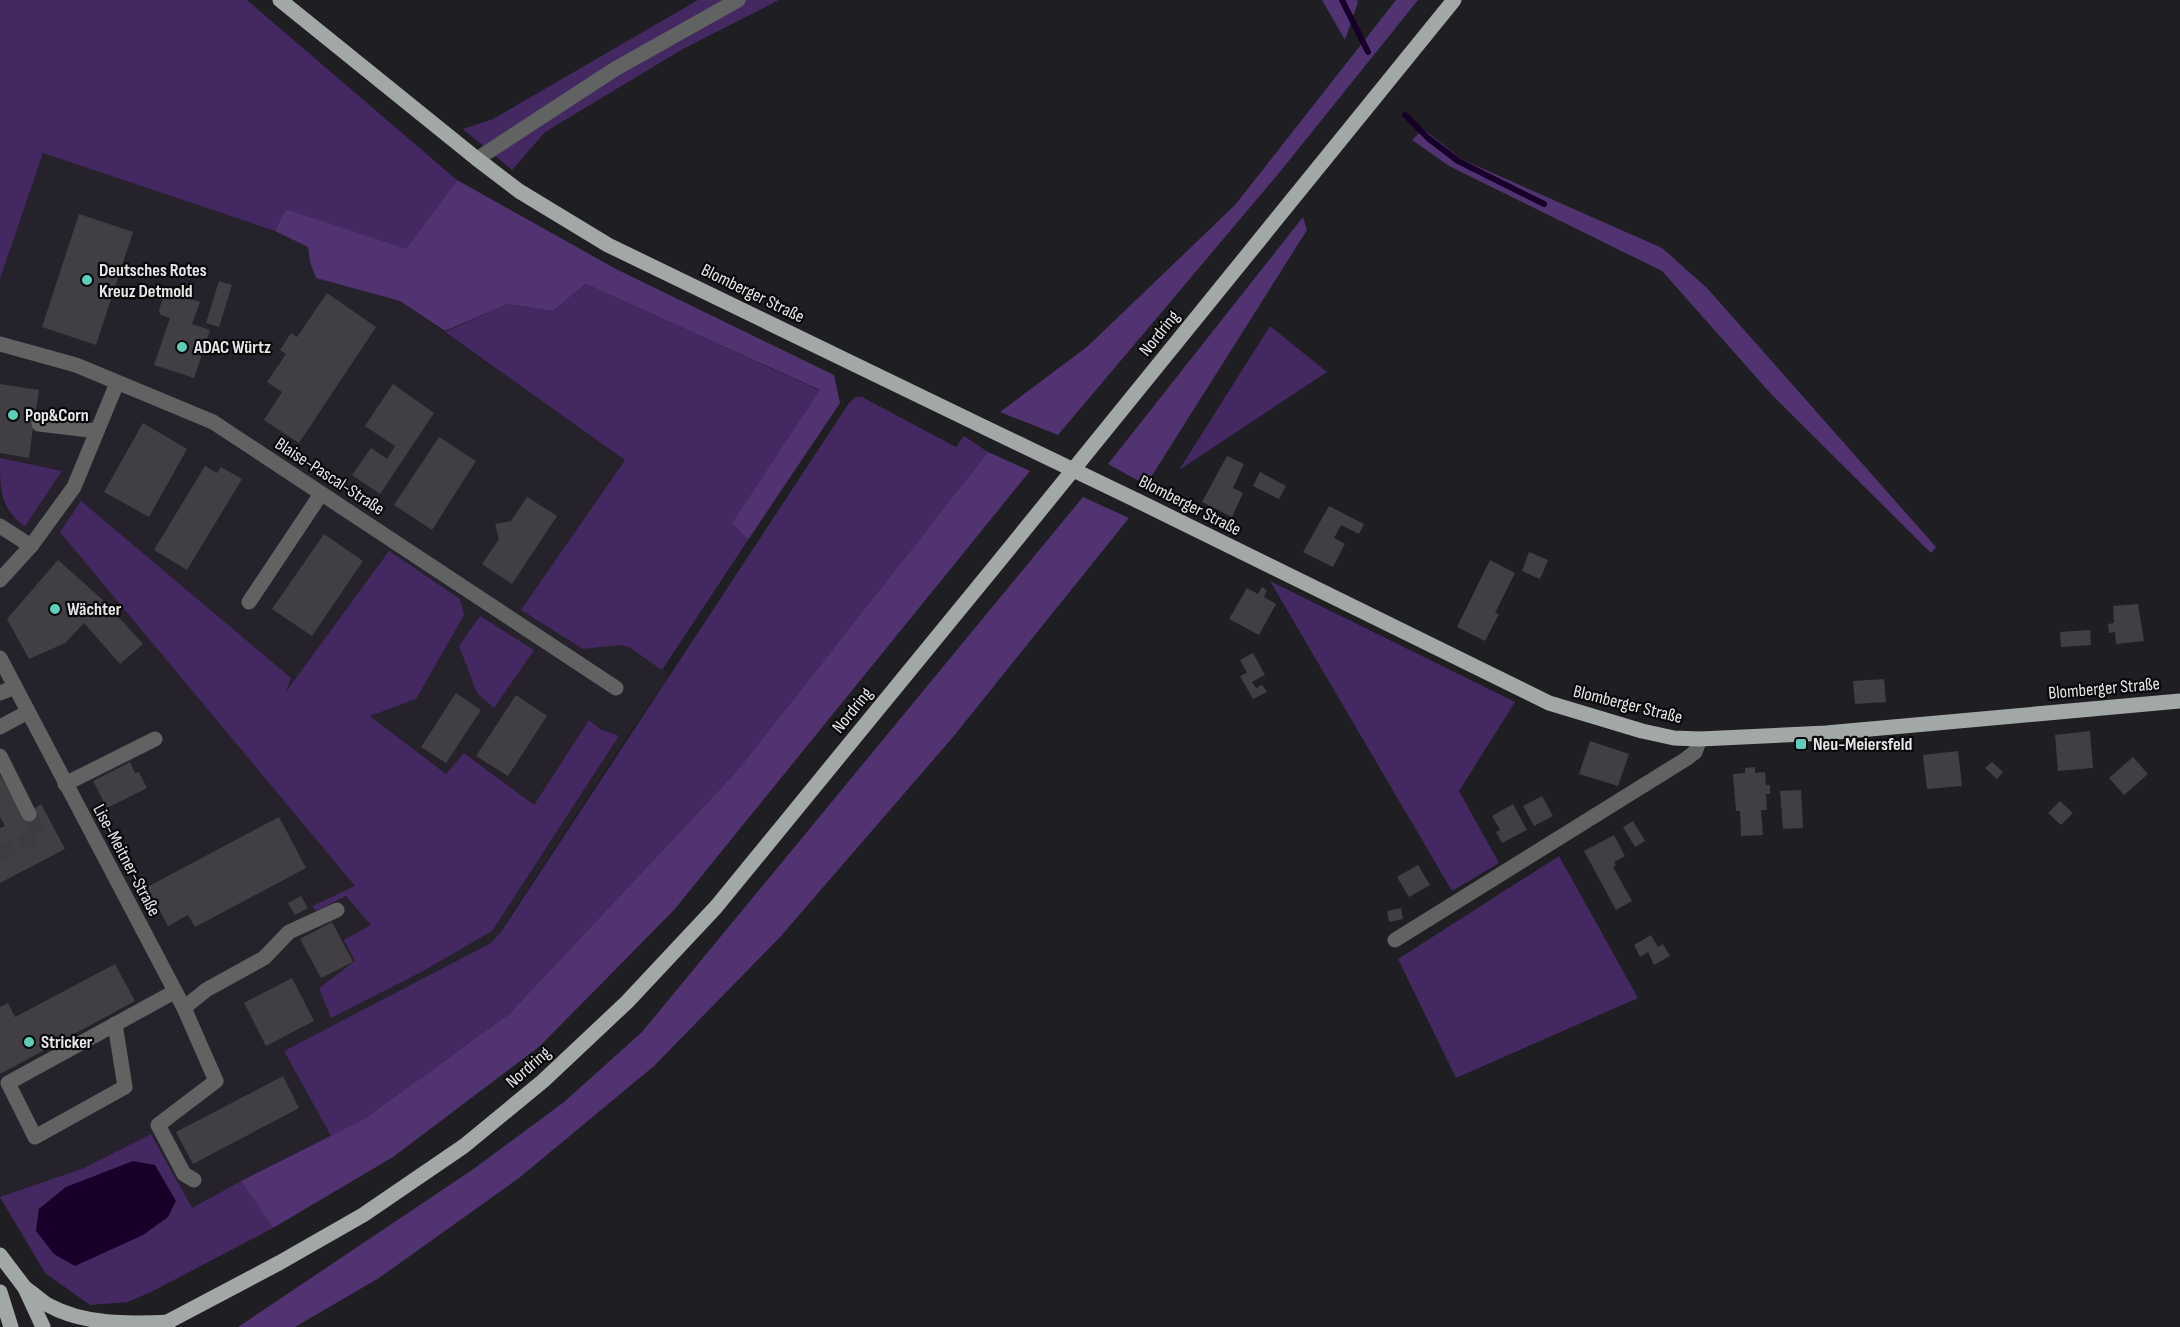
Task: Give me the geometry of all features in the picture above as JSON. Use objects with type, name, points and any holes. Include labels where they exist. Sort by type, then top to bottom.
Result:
[{"type":"main road","name":"Blomberger Straße","points":[[280,0],[519,191],[608,245],[1549,703],[1642,731],[1674,738],[1700,739],[1826,733],[2180,701]]},
{"type":"main road","name":"Nordring","points":[[163,1324],[279,1263],[363,1215],[464,1146],[543,1082],[627,1002],[716,907],[1454,0]]},
{"type":"main road","points":[[0,1256],[26,1288],[48,1305],[81,1317],[130,1324],[163,1324]]},
{"type":"main road","points":[[26,1288],[43,1327]]},
{"type":"main road","points":[[0,1292],[11,1327]]},
{"type":"street","points":[[477,159],[615,69],[738,0]]},
{"type":"street","name":"Blaise-Pascal-Straße","points":[[0,344],[76,365],[213,422],[616,688]]},
{"type":"street","points":[[0,580],[31,546],[74,487],[117,383]]},
{"type":"street","points":[[39,424],[97,431]]},
{"type":"street","points":[[249,602],[321,494]]},
{"type":"street","points":[[0,526],[31,546]]},
{"type":"street","name":"Lise-Meitner-Straße","points":[[0,658],[184,1008],[216,1081],[158,1125],[184,1174],[194,1180]]},
{"type":"street","points":[[0,693],[15,687]]},
{"type":"street","points":[[0,726],[28,712]]},
{"type":"street","points":[[65,784],[154,739]]},
{"type":"street","points":[[1395,940],[1686,759],[1695,752],[1700,739]]},
{"type":"street","points":[[0,756],[29,814]]},
{"type":"street","points":[[184,1008],[206,990],[264,958],[289,932],[337,910]]},
{"type":"street","points":[[116,1024],[125,1088],[35,1137],[8,1083],[174,992]]},
{"type":"shaded area","points":[[0,0],[247,0],[457,180],[406,250],[286,209],[275,231],[43,153],[0,279]]},
{"type":"shaded area","points":[[698,0],[779,0],[683,49],[545,132],[512,170],[463,129],[493,119]]},
{"type":"shaded area","points":[[1322,0],[1357,0],[1345,40]]},
{"type":"shaded area","points":[[1396,0],[1418,0],[1279,173],[1058,435],[1000,412],[1088,346],[1235,205]]},
{"type":"shaded area","points":[[1423,129],[1461,159],[1662,248],[1707,288],[1936,547],[1931,553],[1772,395],[1662,271],[1449,166],[1412,140]]},
{"type":"shaded area","points":[[43,153],[275,231],[308,247],[310,262],[316,278],[400,301],[534,393],[625,460],[522,610],[583,649],[619,645],[629,647],[670,675],[623,743],[501,932],[491,943],[285,1051],[331,1136],[192,1208],[151,1135],[84,1168],[0,1197],[0,503],[11,519],[62,471],[0,458],[0,279]],"holes":[[[283,697],[416,699],[370,716],[447,774],[465,753],[534,805],[589,720],[600,729],[619,737],[506,909]]]},
{"type":"shaded area","points":[[457,180],[616,269],[834,375],[840,403],[748,540],[732,523],[820,390],[586,284],[553,311],[508,304],[445,331],[400,301],[316,278],[310,262],[308,247],[275,231],[286,209],[406,249]]},
{"type":"shaded area","points":[[1303,217],[1307,230],[1146,485],[1108,464]]},
{"type":"shaded area","points":[[586,284],[821,391],[732,523],[748,540],[662,670],[629,647],[619,645],[583,649],[521,610],[625,460],[445,332],[508,304],[553,311]]},
{"type":"shaded area","points":[[1270,326],[1327,372],[1179,470]]},
{"type":"shaded area","points":[[856,397],[862,397],[956,447],[964,436],[988,452],[737,771],[509,1014],[364,1119],[331,1136],[284,1051],[491,943],[501,932],[849,403]]},
{"type":"shaded area","points":[[988,452],[1030,471],[674,910],[540,1046],[393,1157],[273,1228],[241,1181],[364,1119],[509,1014],[737,771]]},
{"type":"shaded area","points":[[0,458],[62,471],[25,526],[11,513],[3,498]]},
{"type":"shaded area","points":[[1083,497],[1129,518],[953,737],[781,936],[654,1066],[519,1178],[379,1278],[295,1327],[238,1327],[472,1170],[564,1102],[642,1032]]},
{"type":"shaded area","points":[[81,501],[291,678],[285,693],[389,551],[460,599],[464,615],[416,699],[370,716],[446,774],[464,753],[534,805],[589,720],[600,729],[619,736],[492,931],[423,971],[331,1018],[319,988],[355,961],[344,940],[371,925],[346,896],[316,911],[312,906],[355,886],[60,532]]},
{"type":"shaded area","points":[[1270,581],[1515,702],[1459,791],[1499,863],[1452,891]]},
{"type":"shaded area","points":[[480,616],[534,650],[494,708],[477,693],[459,646]]},
{"type":"shaded area","points":[[1559,856],[1638,998],[1456,1078],[1398,959]]},
{"type":"shaded area","points":[[151,1134],[192,1208],[241,1181],[273,1228],[128,1302],[90,1305],[45,1273],[0,1197],[84,1168]],"holes":[[[66,1187],[36,1231],[39,1209]]]},
{"type":"shaded area","points":[[133,1161],[155,1165],[176,1201],[168,1217],[143,1235],[75,1266],[54,1254],[36,1231],[39,1209],[66,1187]]},
{"type":"building","name":"Deutsches Rotes Kreuz Detmold","points":[[79,214],[133,232],[96,345],[42,327]]},
{"type":"building","points":[[219,281],[232,285],[219,327],[206,323]]},
{"type":"building","name":"ADAC Würtz","points":[[165,290],[200,302],[192,324],[210,330],[194,378],[154,365],[170,318],[161,315],[159,311]]},
{"type":"building","points":[[327,293],[376,327],[299,443],[264,420],[282,392],[267,382],[286,354],[280,350],[291,333],[297,337]]},
{"type":"building","name":"Pop&Corn","points":[[0,384],[39,390],[29,458],[0,453]]},
{"type":"building","points":[[393,384],[434,413],[380,494],[352,475],[371,448],[387,459],[395,446],[365,426]]},
{"type":"building","points":[[143,423],[187,449],[149,517],[104,492]]},
{"type":"building","points":[[439,437],[476,461],[432,530],[394,505]]},
{"type":"building","points":[[1227,456],[1244,464],[1233,488],[1243,493],[1232,517],[1202,502]]},
{"type":"building","points":[[205,466],[217,473],[221,467],[242,479],[187,570],[154,550]]},
{"type":"building","points":[[1260,472],[1286,486],[1279,499],[1253,486]]},
{"type":"building","points":[[527,497],[557,516],[512,584],[482,564],[499,539],[495,524],[511,521]]},
{"type":"building","points":[[1329,506],[1364,524],[1359,534],[1341,525],[1334,538],[1345,544],[1333,567],[1303,552]]},
{"type":"building","points":[[324,534],[363,561],[312,636],[272,609]]},
{"type":"building","points":[[1529,552],[1548,560],[1540,579],[1522,571]]},
{"type":"building","name":"Wächter","points":[[58,560],[103,600],[143,644],[120,664],[84,623],[65,643],[29,659],[7,619]]},
{"type":"building","points":[[1490,560],[1515,573],[1495,613],[1499,614],[1485,641],[1457,627]]},
{"type":"building","points":[[1262,587],[1267,590],[1264,597],[1276,604],[1259,635],[1229,619],[1247,588],[1258,594]]},
{"type":"building","points":[[2138,604],[2144,641],[2116,644],[2115,632],[2109,633],[2108,624],[2114,623],[2113,606]]},
{"type":"building","points":[[2090,630],[2091,645],[2061,647],[2060,632]]},
{"type":"building","points":[[1253,653],[1265,675],[1252,682],[1256,688],[1262,685],[1267,692],[1253,699],[1240,676],[1247,673],[1240,660]]},
{"type":"building","points":[[1884,679],[1886,702],[1855,704],[1853,681]]},
{"type":"building","points":[[456,693],[481,710],[446,763],[421,747]]},
{"type":"building","points":[[516,695],[547,716],[508,776],[476,756]]},
{"type":"building","points":[[2090,731],[2093,768],[2058,771],[2055,735]]},
{"type":"building","points":[[1590,741],[1629,754],[1618,786],[1579,774]]},
{"type":"building","points":[[1958,751],[1962,786],[1927,789],[1923,755]]},
{"type":"building","points":[[2133,757],[2148,774],[2124,795],[2109,778]]},
{"type":"building","points":[[130,762],[135,773],[139,772],[147,788],[107,808],[93,781]]},
{"type":"building","points":[[1992,762],[2003,772],[1997,779],[1985,768]]},
{"type":"building","points":[[1755,767],[1755,773],[1765,772],[1766,785],[1770,785],[1770,794],[1766,794],[1767,810],[1761,810],[1763,835],[1741,836],[1740,811],[1736,811],[1733,774],[1745,773],[1745,768]]},
{"type":"building","points":[[0,775],[24,816],[41,804],[65,849],[0,883],[0,828],[5,826],[0,817]]},
{"type":"building","points":[[1801,790],[1803,828],[1783,829],[1780,791]]},
{"type":"building","points":[[1542,796],[1553,816],[1534,826],[1523,806]]},
{"type":"building","points":[[2060,801],[2073,813],[2061,825],[2048,813]]},
{"type":"building","points":[[1513,804],[1527,830],[1502,843],[1496,832],[1500,830],[1492,816]]},
{"type":"building","points":[[279,817],[306,868],[195,927],[188,915],[168,926],[147,887]]},
{"type":"building","points":[[1633,821],[1645,841],[1635,847],[1623,827]]},
{"type":"building","points":[[1614,835],[1625,856],[1614,862],[1616,865],[1613,867],[1632,901],[1616,910],[1584,851]]},
{"type":"building","points":[[1418,865],[1430,885],[1409,897],[1397,877]]},
{"type":"building","points":[[301,896],[308,908],[295,915],[288,903]]},
{"type":"building","points":[[1401,908],[1403,919],[1389,922],[1387,911]]},
{"type":"building","points":[[332,922],[353,962],[321,978],[300,939]]},
{"type":"building","points":[[1651,935],[1658,947],[1663,944],[1670,956],[1654,965],[1648,952],[1640,957],[1634,945]]},
{"type":"building","name":"Stricker","points":[[115,964],[135,1001],[0,1074],[0,1007],[8,1003],[15,1017]]},
{"type":"building","points":[[292,978],[314,1021],[266,1046],[244,1003]]},
{"type":"building","points":[[283,1076],[299,1108],[193,1164],[176,1132]]},
{"type":"waterway","points":[[1342,0],[1368,52]]},
{"type":"waterway","points":[[1405,115],[1428,138],[1458,161],[1544,204]]},
{"type":"tunnel","points":[[0,854],[39,834],[29,814]]},
{"type":"place","name":"Deutsches Rotes Kreuz Detmold","points":[[87,280]]},
{"type":"place","name":"ADAC Würtz","points":[[182,347]]},
{"type":"place","name":"Pop&Corn","points":[[13,415]]},
{"type":"place","name":"Wächter","points":[[55,609]]},
{"type":"place","name":"Neu-Meiersfeld","points":[[1801,744]]},
{"type":"place","name":"Stricker","points":[[29,1042]]}]
